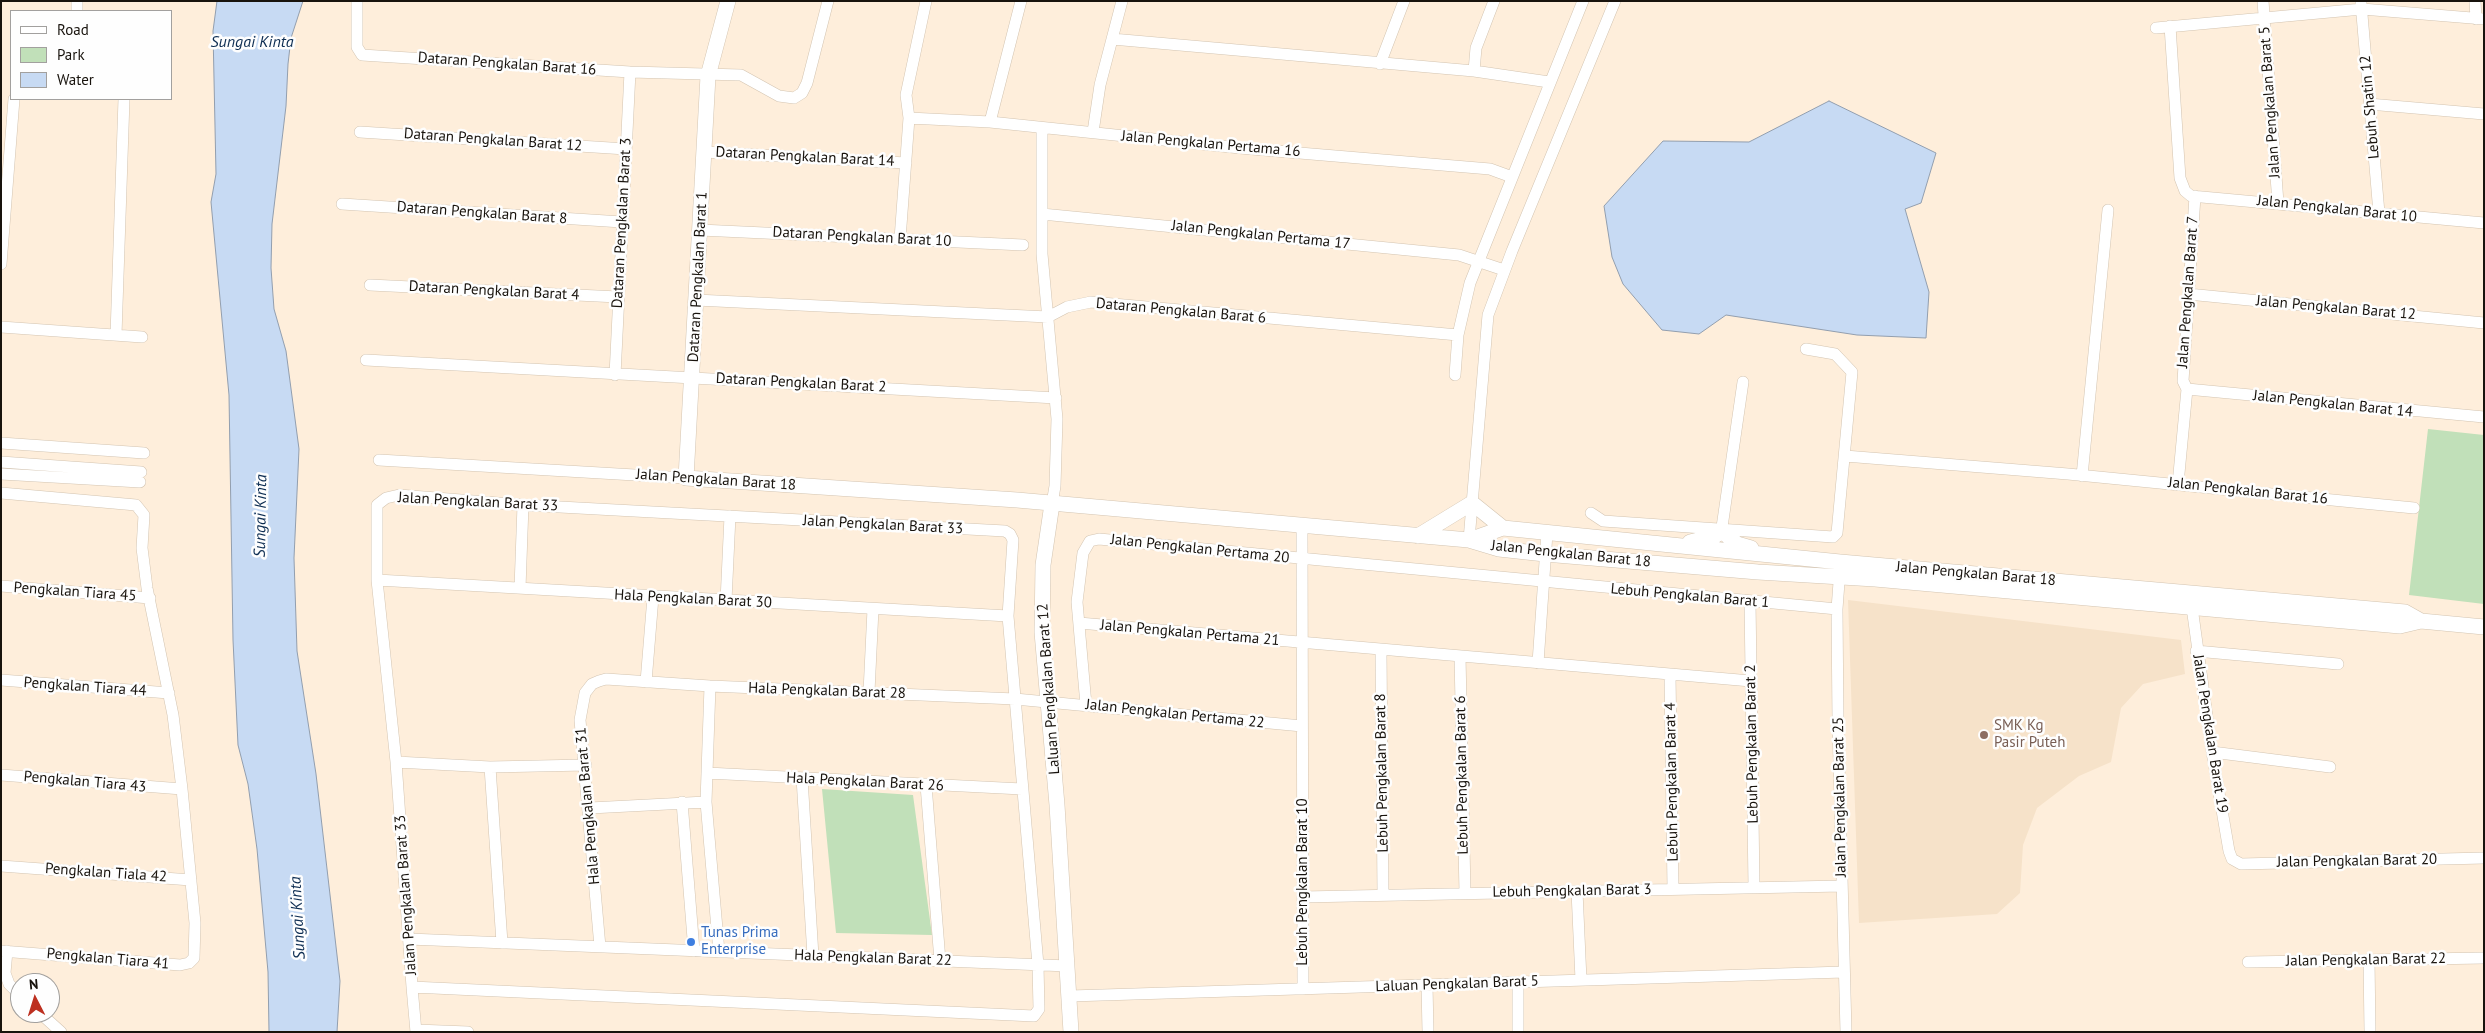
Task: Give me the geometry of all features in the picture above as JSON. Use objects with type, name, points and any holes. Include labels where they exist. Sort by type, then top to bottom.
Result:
[{"type":"street","name":"Dataran Pengkalan Barat 16","points":[[357,1],[357,47],[362,55],[630,72],[708,76],[741,75],[779,96],[794,98],[802,92],[807,83],[828,1]]},
{"type":"street","name":"Dataran Pengkalan Barat 1","points":[[686,478],[708,76],[728,1]]},
{"type":"street","points":[[900,239],[909,118],[906,95],[926,1]]},
{"type":"street","points":[[990,122],[1020,1]]},
{"type":"street","points":[[1093,132],[1100,85],[1122,1]]},
{"type":"street","points":[[1380,64],[1404,1]]},
{"type":"street","points":[[1474,72],[1476,48],[1494,1]]},
{"type":"street","points":[[1455,375],[1458,335],[1470,283],[1583,1]]},
{"type":"street","points":[[1469,540],[1488,314],[1504,270],[1614,1]]},
{"type":"street","name":"Jalan Pengkalan Barat 5","points":[[2263,1],[2278,203]]},
{"type":"street","points":[[2156,28],[2264,18],[2362,5],[2480,19],[2474,1]]},
{"type":"street","name":"Lebuh Shatin 12","points":[[2362,5],[2379,213]]},
{"type":"street","name":"Jalan Pengkalan Barat 7","points":[[2170,26],[2180,178],[2185,191],[2193,196],[2185,388],[2178,484]]},
{"type":"street","points":[[1112,39],[1474,72],[1549,82]]},
{"type":"street","name":"Dataran Pengkalan Barat 3","points":[[615,374],[630,72]]},
{"type":"street","points":[[1,264],[14,100]]},
{"type":"street","points":[[116,335],[124,100]]},
{"type":"street","points":[[2369,104],[2484,114]]},
{"type":"street","name":"Jalan Pengkalan Pertama 16","points":[[909,118],[990,122],[1042,129],[1093,132],[1240,148],[1490,169],[1512,177]]},
{"type":"street","name":"Laluan Pengkalan Barat 12","points":[[1042,129],[1042,254],[1056,398],[1055,486],[1043,565],[1042,632],[1068,966],[1071,1032]]},
{"type":"street","name":"Dataran Pengkalan Barat 12","points":[[360,132],[626,149]]},
{"type":"street","name":"Dataran Pengkalan Barat 14","points":[[704,152],[906,163]]},
{"type":"street","name":"Jalan Pengkalan Barat 10","points":[[2193,196],[2484,223]]},
{"type":"street","name":"Dataran Pengkalan Barat 8","points":[[342,204],[622,222]]},
{"type":"street","points":[[2082,476],[2108,210]]},
{"type":"street","name":"Jalan Pengkalan Pertama 17","points":[[1042,214],[1459,255],[1504,270]]},
{"type":"street","name":"Dataran Pengkalan Barat 10","points":[[700,230],[1023,245]]},
{"type":"street","name":"Dataran Pengkalan Barat 4","points":[[370,285],[618,297]]},
{"type":"street","name":"Jalan Pengkalan Barat 12","points":[[2188,294],[2484,322]]},
{"type":"street","name":"Dataran Pengkalan Barat 6","points":[[696,300],[1048,317],[1067,307],[1091,302],[1458,335]]},
{"type":"street","points":[[1,327],[142,337]]},
{"type":"street","points":[[1591,513],[1603,521],[1833,537],[1838,533],[1852,372],[1835,354],[1806,349]]},
{"type":"street","name":"Dataran Pengkalan Barat 2","points":[[366,360],[615,374],[692,376],[1056,398]]},
{"type":"street","points":[[1677,564],[1708,560],[1719,550],[1743,382]]},
{"type":"street","name":"Jalan Pengkalan Barat 14","points":[[2185,388],[2484,417]]},
{"type":"street","points":[[1,443],[144,453]]},
{"type":"street","points":[[25,470],[26,444]]},
{"type":"street","name":"Jalan Pengkalan Barat 16","points":[[1845,456],[2178,484],[2414,508]]},
{"type":"street","name":"Jalan Pengkalan Barat 18","points":[[379,460],[686,478],[1052,504],[1469,540],[1499,549],[1758,572],[2191,600]]},
{"type":"street","points":[[1,462],[25,470]]},
{"type":"street","points":[[1,474],[25,470],[141,477]]},
{"type":"street","name":"Pengkalan Tiara 41","points":[[1,493],[136,505],[144,515],[142,548],[169,693],[182,789],[195,923],[194,958],[189,963],[180,965],[4,951]]},
{"type":"street","name":"Jalan Pengkalan Barat 33","points":[[416,1031],[396,762],[378,580],[377,505],[386,498],[399,495],[523,505],[1005,532],[1010,534],[1013,540],[1008,616]]},
{"type":"street","points":[[1472,502],[1503,528]]},
{"type":"street","points":[[1418,536],[1472,502]]},
{"type":"street","points":[[520,588],[523,505]]},
{"type":"street","points":[[726,601],[730,516]]},
{"type":"street","name":"Lebuh Pengkalan Barat 10","points":[[1302,526],[1303,989]]},
{"type":"street","name":"Jalan Pengkalan Barat 18","points":[[1469,540],[1503,528],[2191,600],[2400,626],[2421,621],[2484,626]]},
{"type":"street","points":[[1666,545],[1701,541],[1715,536],[1722,529]]},
{"type":"street","points":[[1722,529],[1737,544],[1774,555]]},
{"type":"street","points":[[1538,663],[1547,533]]},
{"type":"street","name":"Jalan Pengkalan Pertama 20","points":[[1079,623],[1077,602],[1083,553],[1090,541],[1099,539],[1302,559]]},
{"type":"street","points":[[1719,550],[1758,572]]},
{"type":"street","name":"Lebuh Pengkalan Barat 1","points":[[1302,559],[1837,609]]},
{"type":"street","name":"Jalan Pengkalan Barat 25","points":[[1840,562],[1837,609],[1846,1032]]},
{"type":"street","name":"Hala Pengkalan Barat 30","points":[[378,580],[1008,616]]},
{"type":"street","name":"Pengkalan Tiara 45","points":[[1,586],[150,598]]},
{"type":"street","points":[[646,682],[654,597]]},
{"type":"street","name":"Jalan Pengkalan Barat 19","points":[[2191,600],[2196,651],[2232,859]]},
{"type":"street","name":"Lebuh Pengkalan Barat 2","points":[[1750,601],[1754,888]]},
{"type":"street","points":[[870,692],[874,609]]},
{"type":"street","points":[[412,987],[1034,1016],[1039,1009],[1038,965],[1008,616]]},
{"type":"street","points":[[1079,623],[1086,705]]},
{"type":"street","name":"Jalan Pengkalan Pertama 21","points":[[1079,623],[1302,643]]},
{"type":"street","points":[[1302,643],[1751,681]]},
{"type":"street","name":"Lebuh Pengkalan Barat 8","points":[[1381,650],[1384,895]]},
{"type":"street","points":[[2196,651],[2338,664]]},
{"type":"street","name":"Lebuh Pengkalan Barat 6","points":[[1460,656],[1465,893]]},
{"type":"street","name":"Lebuh Pengkalan Barat 4","points":[[1670,674],[1673,889]]},
{"type":"street","name":"Hala Pengkalan Barat 28","points":[[606,679],[710,686],[870,692],[1048,702]]},
{"type":"street","name":"Hala Pengkalan Barat 31","points":[[600,947],[590,808],[580,720],[585,693],[592,684],[606,679]]},
{"type":"street","name":"Pengkalan Tiara 44","points":[[1,680],[169,693]]},
{"type":"street","points":[[710,686],[706,802],[719,952]]},
{"type":"street","name":"Jalan Pengkalan Pertama 22","points":[[1048,702],[1302,726]]},
{"type":"street","points":[[2212,752],[2330,767]]},
{"type":"street","points":[[396,762],[490,766],[586,765]]},
{"type":"street","points":[[490,766],[502,943]]},
{"type":"street","name":"Hala Pengkalan Barat 26","points":[[707,773],[1022,789]]},
{"type":"street","name":"Pengkalan Tiara 43","points":[[1,775],[182,789]]},
{"type":"street","points":[[802,778],[813,956]]},
{"type":"street","points":[[926,785],[940,961]]},
{"type":"street","points":[[682,802],[694,951]]},
{"type":"street","points":[[590,808],[706,802]]},
{"type":"street","name":"Jalan Pengkalan Barat 20","points":[[2232,859],[2240,864],[2484,858]]},
{"type":"street","name":"Pengkalan Tiala 42","points":[[1,866],[191,880]]},
{"type":"street","name":"Lebuh Pengkalan Barat 3","points":[[1303,897],[1842,886]]},
{"type":"street","points":[[1577,891],[1581,980]]},
{"type":"street","name":"Hala Pengkalan Barat 22","points":[[409,939],[1068,966]]},
{"type":"street","points":[[4,951],[5,973],[10,985]]},
{"type":"street","name":"Jalan Pengkalan Barat 22","points":[[2248,962],[2484,958]]},
{"type":"street","points":[[2369,959],[2370,1032]]},
{"type":"street","name":"Laluan Pengkalan Barat 5","points":[[1070,996],[1844,972]]},
{"type":"street","points":[[1518,982],[1518,1032]]},
{"type":"street","points":[[1427,985],[1428,1032]]},
{"type":"street","points":[[51,1023],[61,1032]]},
{"type":"street","points":[[416,1031],[468,1032]]},
{"type":"shaded area","name":"SMK Kg Pasir Puteh","points":[[1848,600],[2181,640],[2185,674],[2143,684],[2121,708],[2111,762],[2079,776],[2037,808],[2023,845],[2020,893],[1997,914],[1859,923]]},
{"type":"green space","points":[[2428,429],[2484,435],[2484,604],[2409,595]]},
{"type":"green space","points":[[822,789],[913,795],[932,935],[836,933]]},
{"type":"water","name":"Sungai Kinta","points":[[217,1],[303,1],[291,38],[286,106],[272,224],[271,268],[274,309],[286,351],[299,449],[294,558],[297,651],[316,774],[340,981],[337,1032],[269,1032],[268,972],[257,849],[248,784],[238,745],[233,640],[229,395],[211,202],[216,174],[213,31]]},
{"type":"water","points":[[1829,101],[1936,153],[1921,203],[1905,209],[1929,292],[1926,338],[1857,335],[1726,315],[1699,334],[1662,330],[1623,284],[1612,257],[1604,206],[1663,141],[1749,142]]},
{"type":"place","name":"SMK Kg Pasir Puteh","points":[[1984,735]]},
{"type":"place","name":"Tunas Prima Enterprise","points":[[691,942]]}]
